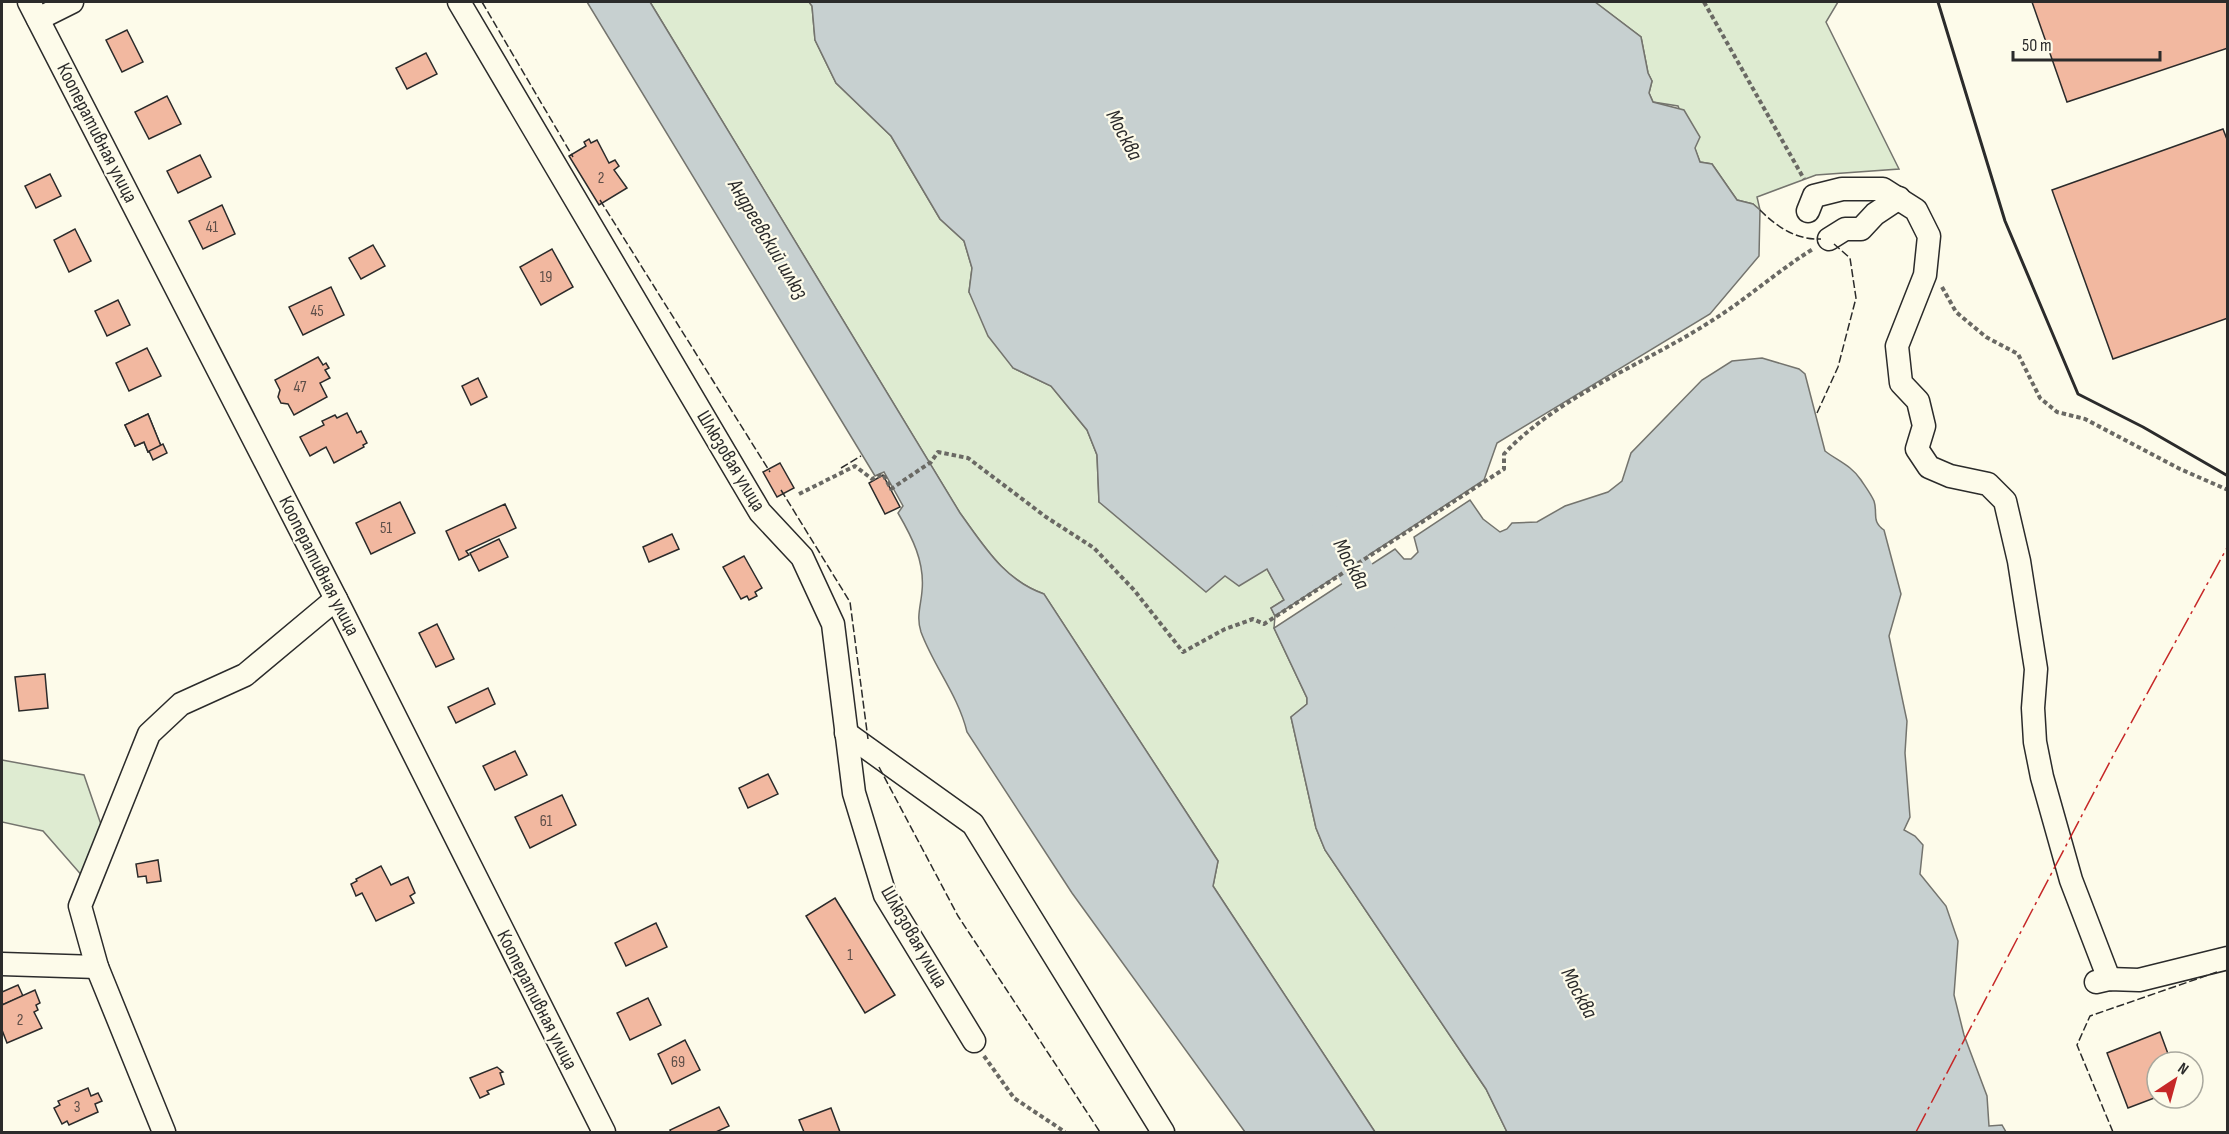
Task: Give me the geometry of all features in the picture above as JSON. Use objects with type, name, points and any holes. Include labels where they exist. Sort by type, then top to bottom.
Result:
[{"type":"street","points":[[34,10],[72,2]]},
{"type":"street","name":"Шлюзовая улица","points":[[459,2],[760,512],[802,556],[833,624],[854,793],[885,895],[974,1041]]},
{"type":"street","name":"Кооперативная улица","points":[[34,10],[336,599],[604,1132]]},
{"type":"street","points":[[1811,203],[1842,189],[1883,189],[1916,210],[1929,236],[1925,275],[1897,346],[1901,382],[1918,401],[1924,426],[1917,449],[1929,467],[1950,476],[1988,484],[2005,501],[2019,561],[2036,669],[2034,731],[2042,777],[2102,981],[2139,980],[2228,958]]},
{"type":"street","points":[[1829,239],[1845,229],[1861,229],[1875,214],[1899,198]]},
{"type":"street","points":[[164,1132],[97,967],[80,906],[149,734],[181,704],[245,675],[336,599]]},
{"type":"street","points":[[846,733],[973,824],[1163,1132]]},
{"type":"street","points":[[2,964],[97,967]]},
{"type":"path","points":[[1704,2],[1811,203]]},
{"type":"path","points":[[799,494],[855,466],[872,479],[883,474],[891,489],[932,462],[938,452],[968,458],[1046,517],[1094,548],[1134,590],[1183,652],[1225,629],[1252,619],[1264,624],[1504,469],[1504,454],[1522,435],[1582,396],[1716,318],[1829,239]]},
{"type":"path","points":[[1803,255],[1807,246]]},
{"type":"path","points":[[1925,275],[1939,280],[1956,312],[1986,337],[2018,354],[2040,399],[2057,412],[2085,419],[2180,469],[2228,490]]},
{"type":"path","points":[[974,1041],[1014,1098],[1065,1132]]},
{"type":"green space","points":[[650,2],[809,2],[812,6],[815,40],[836,83],[891,136],[940,219],[964,241],[972,268],[969,292],[1013,368],[1051,386],[1087,430],[1097,455],[1099,502],[1225,576],[1267,569],[1284,600],[1271,608],[1275,616],[1274,628],[1307,698],[1307,704],[1291,717],[1316,828],[1325,850],[1486,1089],[1507,1132],[1375,1132],[1213,886],[1218,861],[1044,594],[1030,588],[1006,571],[960,513]]},
{"type":"green space","points":[[1595,2],[1838,2],[1826,22],[1899,169],[1816,175],[1757,197],[1760,210],[1753,204],[1737,200],[1712,164],[1700,162],[1678,106],[1653,102],[1649,93],[1652,81],[1648,73],[1641,37]]},
{"type":"green space","points":[[2,760],[84,775],[106,839],[84,878],[43,831],[2,822]]},
{"type":"water","name":"Андреевский шлюз","points":[[587,2],[650,2],[960,513],[1006,571],[1030,588],[1044,594],[1218,861],[1213,886],[1375,1132],[1245,1132],[1072,893],[967,732],[958,706],[926,645],[919,621],[922,591],[921,570],[913,541],[898,513],[903,506],[884,472],[875,476]]},
{"type":"water","points":[[809,2],[1595,2],[1641,37],[1648,73],[1652,81],[1649,93],[1653,102],[1684,110],[1700,137],[1695,148],[1700,162],[1712,164],[1737,200],[1753,204],[1760,210],[1759,256],[1710,314],[1497,443],[1484,480],[1275,616],[1271,608],[1284,600],[1267,569],[1239,586],[1225,576],[1206,592],[1099,502],[1097,455],[1087,430],[1051,386],[1013,368],[988,336],[969,292],[972,268],[964,241],[940,219],[891,136],[836,83],[815,40],[812,6]]},
{"type":"water","points":[[1762,358],[1799,369],[1805,374],[1825,451],[1857,475],[1873,498],[1876,520],[1884,530],[1901,594],[1889,636],[1907,721],[1905,753],[1910,817],[1904,830],[1915,836],[1923,845],[1920,874],[1946,906],[1958,941],[1954,995],[1964,1035],[1987,1096],[1989,1126],[2002,1125],[2006,1132],[1507,1132],[1486,1089],[1325,850],[1316,828],[1291,717],[1307,704],[1307,698],[1274,628],[1395,549],[1404,559],[1411,559],[1418,552],[1414,537],[1470,500],[1483,519],[1500,532],[1512,523],[1537,522],[1565,506],[1608,492],[1622,481],[1631,453],[1702,380],[1732,361]]},
{"type":"building","points":[[2032,2],[2228,2],[2228,48],[2067,102]]},
{"type":"building","points":[[127,30],[143,62],[122,72],[106,40]]},
{"type":"building","points":[[426,53],[437,74],[407,89],[396,68]]},
{"type":"building","points":[[167,96],[181,124],[149,139],[135,112]]},
{"type":"building","points":[[2223,129],[2228,142],[2228,318],[2113,359],[2052,190]]},
{"type":"building","points":[[589,139],[591,143],[597,140],[609,163],[615,160],[619,166],[614,170],[627,188],[599,205],[569,156],[586,146],[584,142]]},
{"type":"building","points":[[200,155],[211,177],[178,193],[167,171]]},
{"type":"building","points":[[50,174],[61,196],[36,208],[25,186]]},
{"type":"building","points":[[222,205],[235,234],[203,249],[189,221]]},
{"type":"building","points":[[75,229],[91,261],[69,272],[54,240]]},
{"type":"building","points":[[373,245],[385,266],[361,279],[349,258]]},
{"type":"building","points":[[552,249],[573,287],[541,305],[520,267]]},
{"type":"building","points":[[331,287],[344,315],[303,335],[289,307]]},
{"type":"building","points":[[118,300],[130,325],[107,336],[95,311]]},
{"type":"building","points":[[147,348],[161,376],[129,391],[116,363]]},
{"type":"building","points":[[318,357],[323,365],[326,363],[329,368],[325,370],[330,378],[320,383],[327,397],[294,415],[288,404],[281,403],[278,397],[280,390],[275,380]]},
{"type":"building","points":[[478,378],[487,397],[471,405],[462,386]]},
{"type":"building","points":[[347,413],[357,433],[361,431],[367,443],[363,445],[364,447],[334,463],[326,447],[310,456],[300,437],[324,425],[322,421]]},
{"type":"building","points":[[148,414],[161,446],[148,452],[144,442],[135,446],[125,425]]},
{"type":"building","points":[[148,414],[161,446],[148,452],[144,442],[135,446],[125,425]]},
{"type":"building","points":[[163,444],[167,453],[153,460],[149,451]]},
{"type":"building","points":[[780,463],[794,488],[777,497],[763,472]]},
{"type":"building","points":[[883,475],[900,507],[885,514],[869,483]]},
{"type":"building","points":[[400,502],[415,533],[371,554],[356,523]]},
{"type":"building","points":[[505,504],[516,528],[466,551],[469,555],[459,560],[446,531]]},
{"type":"building","points":[[672,534],[679,549],[649,562],[643,547]]},
{"type":"building","points":[[499,539],[508,557],[479,571],[470,553]]},
{"type":"building","points":[[744,556],[762,588],[755,592],[757,596],[749,600],[747,596],[741,599],[723,567]]},
{"type":"building","points":[[437,624],[454,659],[436,667],[419,633]]},
{"type":"building","points":[[45,674],[48,708],[19,711],[15,677]]},
{"type":"building","points":[[488,688],[495,704],[456,723],[448,707]]},
{"type":"building","points":[[515,751],[527,775],[495,790],[483,766]]},
{"type":"building","points":[[768,774],[778,794],[748,808],[739,788]]},
{"type":"building","points":[[562,795],[576,825],[530,848],[515,817]]},
{"type":"building","points":[[158,860],[161,881],[147,883],[146,876],[138,877],[136,864]]},
{"type":"building","points":[[381,866],[391,885],[408,877],[415,893],[410,896],[414,903],[376,921],[362,893],[356,896],[351,884]]},
{"type":"building","points":[[835,898],[895,995],[865,1013],[806,916]]},
{"type":"building","points":[[656,923],[667,947],[626,966],[615,943]]},
{"type":"building","points":[[18,985],[23,996],[2,1005],[2,992]]},
{"type":"building","points":[[35,990],[40,1003],[36,1005],[38,1010],[34,1012],[42,1028],[7,1043],[2,1030],[2,1005]]},
{"type":"building","points":[[648,998],[661,1025],[630,1040],[617,1013]]},
{"type":"building","points":[[2160,1032],[2167,1050],[2145,1050],[2145,1102],[2128,1108],[2107,1053]]},
{"type":"building","points":[[685,1040],[700,1070],[672,1084],[658,1054]]},
{"type":"building","points":[[497,1067],[503,1072],[500,1073],[504,1084],[487,1091],[489,1094],[480,1098],[470,1078]]},
{"type":"building","points":[[88,1088],[91,1096],[98,1093],[102,1101],[95,1104],[98,1112],[69,1125],[67,1121],[62,1124],[54,1108],[60,1105],[58,1101]]},
{"type":"building","points":[[719,1107],[729,1126],[716,1132],[671,1132],[670,1130]]},
{"type":"building","points":[[831,1108],[840,1132],[804,1132],[799,1120]]},
{"type":"waterway","name":"Москва","points":[[1330,523],[1380,617]]},
{"type":"fence","points":[[482,2],[573,157]]},
{"type":"fence","points":[[600,200],[770,472]]},
{"type":"fence","points":[[1760,210],[1773,222],[1795,235],[1821,239]]},
{"type":"fence","points":[[1817,413],[1838,367],[1856,298],[1850,258],[1834,244]]},
{"type":"fence","points":[[841,468],[861,456]]},
{"type":"fence","points":[[781,490],[850,602],[868,739]]},
{"type":"fence","points":[[879,767],[958,916],[1100,1132]]},
{"type":"fence","points":[[2113,1132],[2077,1045],[2090,1016],[2217,972]]},
{"type":"wall","points":[[1938,2],[2005,221],[2078,394],[2143,427],[2228,476]]},
{"type":"power","points":[[1916,1132],[2114,754],[2228,546]]}]
